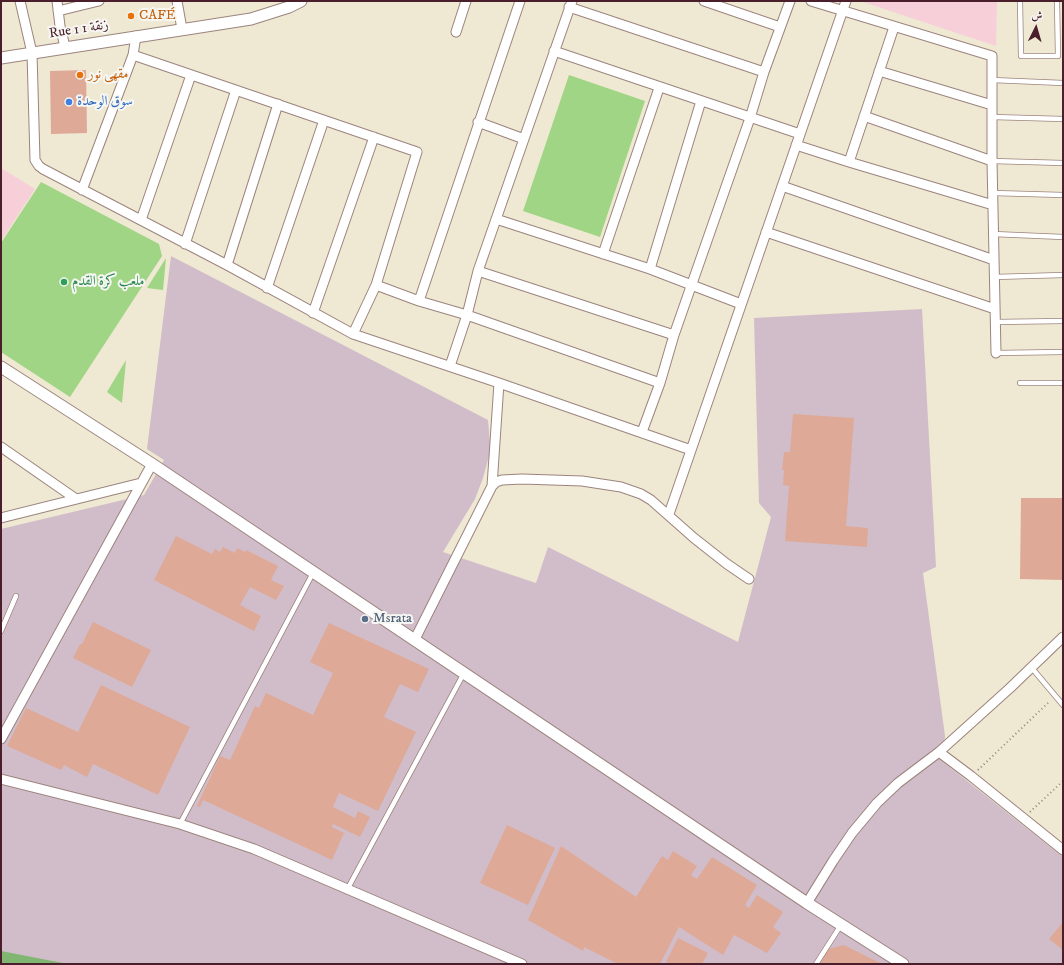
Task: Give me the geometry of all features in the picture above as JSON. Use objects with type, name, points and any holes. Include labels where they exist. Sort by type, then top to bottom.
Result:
[{"type":"street","points":[[20,1],[32,53],[35,160],[43,169],[227,265],[354,334],[499,382],[691,450]]},
{"type":"street","points":[[57,1],[60,26],[65,47]]},
{"type":"street","points":[[58,11],[99,1]]},
{"type":"street","points":[[177,1],[182,29]]},
{"type":"street","name":"Rue 1 زنقة 1","points":[[1,58],[251,19],[289,7],[301,1]]},
{"type":"street","points":[[456,32],[466,1]]},
{"type":"street","points":[[418,301],[520,1]]},
{"type":"street","points":[[704,1],[780,27]]},
{"type":"street","points":[[642,432],[660,383],[674,335],[750,118],[764,72],[790,1]]},
{"type":"street","points":[[811,1],[992,56],[992,161],[996,353]]},
{"type":"street","points":[[669,514],[846,1]]},
{"type":"street","points":[[450,366],[467,315],[478,271],[570,4],[764,72]]},
{"type":"street","points":[[849,162],[894,27]]},
{"type":"street","points":[[82,190],[133,54],[136,36]]},
{"type":"street","points":[[554,51],[659,88],[800,134]]},
{"type":"street","points":[[133,54],[417,152],[376,285],[354,334]]},
{"type":"street","points":[[879,71],[992,105]]},
{"type":"street","points":[[141,220],[191,75]]},
{"type":"street","points":[[603,254],[659,88]]},
{"type":"street","points":[[185,244],[236,90]]},
{"type":"street","points":[[650,269],[701,101]]},
{"type":"street","points":[[227,265],[278,104]]},
{"type":"street","points":[[864,116],[992,161]]},
{"type":"street","points":[[267,288],[324,120]]},
{"type":"street","points":[[478,122],[524,139]]},
{"type":"street","points":[[313,313],[374,137]]},
{"type":"street","points":[[796,145],[993,205]]},
{"type":"street","points":[[782,186],[994,260]]},
{"type":"street","points":[[496,219],[650,269],[741,304]]},
{"type":"street","points":[[766,232],[995,309]]},
{"type":"street","points":[[478,271],[674,335]]},
{"type":"street","points":[[376,285],[418,301],[467,315],[660,383]]},
{"type":"street","points":[[1,367],[152,464],[807,903],[903,964]]},
{"type":"street","points":[[492,486],[499,382]]},
{"type":"street","points":[[1,447],[76,499]]},
{"type":"street","points":[[1,739],[152,464]]},
{"type":"street","points":[[414,639],[492,486],[496,482],[502,480],[522,478],[582,481],[621,487],[646,497],[669,514],[694,538],[749,579]]},
{"type":"street","points":[[1,518],[141,483]]},
{"type":"street","points":[[807,903],[852,833],[877,804],[898,783],[939,752],[1063,637]]},
{"type":"street","points":[[939,752],[1063,850]]},
{"type":"street","points":[[1,779],[180,824],[254,849],[348,888],[522,964]]},
{"type":"lane","points":[[1020,1],[1021,56],[1058,56],[1057,1]]},
{"type":"lane","points":[[992,80],[1063,83]]},
{"type":"lane","points":[[992,116],[1063,119]]},
{"type":"lane","points":[[992,161],[1063,163]]},
{"type":"lane","points":[[993,193],[1063,195]]},
{"type":"lane","points":[[994,234],[1063,237]]},
{"type":"lane","points":[[994,277],[1063,275]]},
{"type":"lane","points":[[995,322],[1063,320]]},
{"type":"lane","points":[[996,353],[1063,352]]},
{"type":"lane","points":[[1020,383],[1063,383]]},
{"type":"lane","points":[[180,824],[313,573]]},
{"type":"lane","points":[[1,631],[16,596]]},
{"type":"lane","points":[[1031,667],[1063,705]]},
{"type":"lane","points":[[348,888],[464,673]]},
{"type":"lane","points":[[816,964],[841,924]]},
{"type":"path","points":[[971,776],[1056,696]]},
{"type":"path","points":[[1024,819],[1063,781]]},
{"type":"shaded area","points":[[997,1],[996,46],[863,2]]},
{"type":"shaded area","points":[[1,168],[35,189],[1,241]]},
{"type":"shaded area","points":[[171,256],[488,420],[490,444],[489,456],[483,478],[475,499],[443,552],[536,583],[548,547],[738,642],[771,517],[759,503],[754,318],[922,309],[936,567],[923,573],[945,736],[942,761],[1063,857],[1063,964],[1,964],[1,529],[144,495],[164,460],[147,449]]},
{"type":"green space","points":[[569,75],[645,101],[600,237],[523,211]]},
{"type":"green space","points":[[41,182],[159,244],[162,256],[70,397],[1,352],[1,243]]},
{"type":"green space","points":[[166,258],[163,290],[147,288]]},
{"type":"green space","points":[[126,360],[122,403],[107,392]]},
{"type":"green space","points":[[1,951],[68,964],[1,964]]},
{"type":"building","name":"سوق الوحدة","points":[[86,70],[87,133],[51,134],[50,71]]},
{"type":"building","points":[[793,414],[854,418],[846,526],[868,528],[867,547],[785,541],[789,486],[783,485],[784,470],[782,470],[784,452],[790,452]]},
{"type":"building","points":[[1021,498],[1063,498],[1063,580],[1020,579]]},
{"type":"building","points":[[176,536],[212,554],[215,549],[220,552],[223,547],[235,553],[237,548],[245,552],[246,550],[278,566],[271,580],[284,586],[276,600],[250,587],[240,605],[261,616],[254,631],[154,580]]},
{"type":"building","points":[[93,622],[151,650],[132,687],[73,658]]},
{"type":"building","points":[[329,623],[429,669],[418,692],[400,684],[384,717],[416,732],[378,811],[339,793],[333,807],[355,818],[358,811],[370,817],[360,837],[333,824],[332,827],[344,833],[332,860],[203,800],[200,807],[197,806],[220,756],[230,760],[255,706],[259,708],[266,693],[313,715],[333,673],[310,662]]},
{"type":"building","points":[[101,685],[190,727],[158,795],[93,764],[87,777],[64,765],[61,770],[7,746],[26,708],[78,732]]},
{"type":"building","points":[[507,825],[555,848],[528,905],[480,883]]},
{"type":"building","points":[[561,846],[636,897],[662,856],[668,860],[673,851],[697,866],[691,875],[697,879],[712,857],[757,885],[745,905],[749,908],[757,895],[783,912],[773,927],[781,933],[767,953],[734,935],[723,955],[679,927],[660,964],[618,964],[584,947],[583,951],[528,920]]},
{"type":"building","points":[[1063,922],[1063,950],[1049,939]]},
{"type":"building","points":[[678,938],[708,953],[702,964],[670,964],[666,962]]},
{"type":"building","points":[[844,945],[882,964],[820,964],[828,949]]},
{"type":"place","name":"CAFÉ","points":[[131,16]]},
{"type":"place","name":"مقهى نور","points":[[80,75]]},
{"type":"place","name":"سوق الوحدة","points":[[69,102]]},
{"type":"place","name":"ملعب كرة القدم","points":[[64,282]]},
{"type":"place","name":"Msrata","points":[[365,619]]}]
